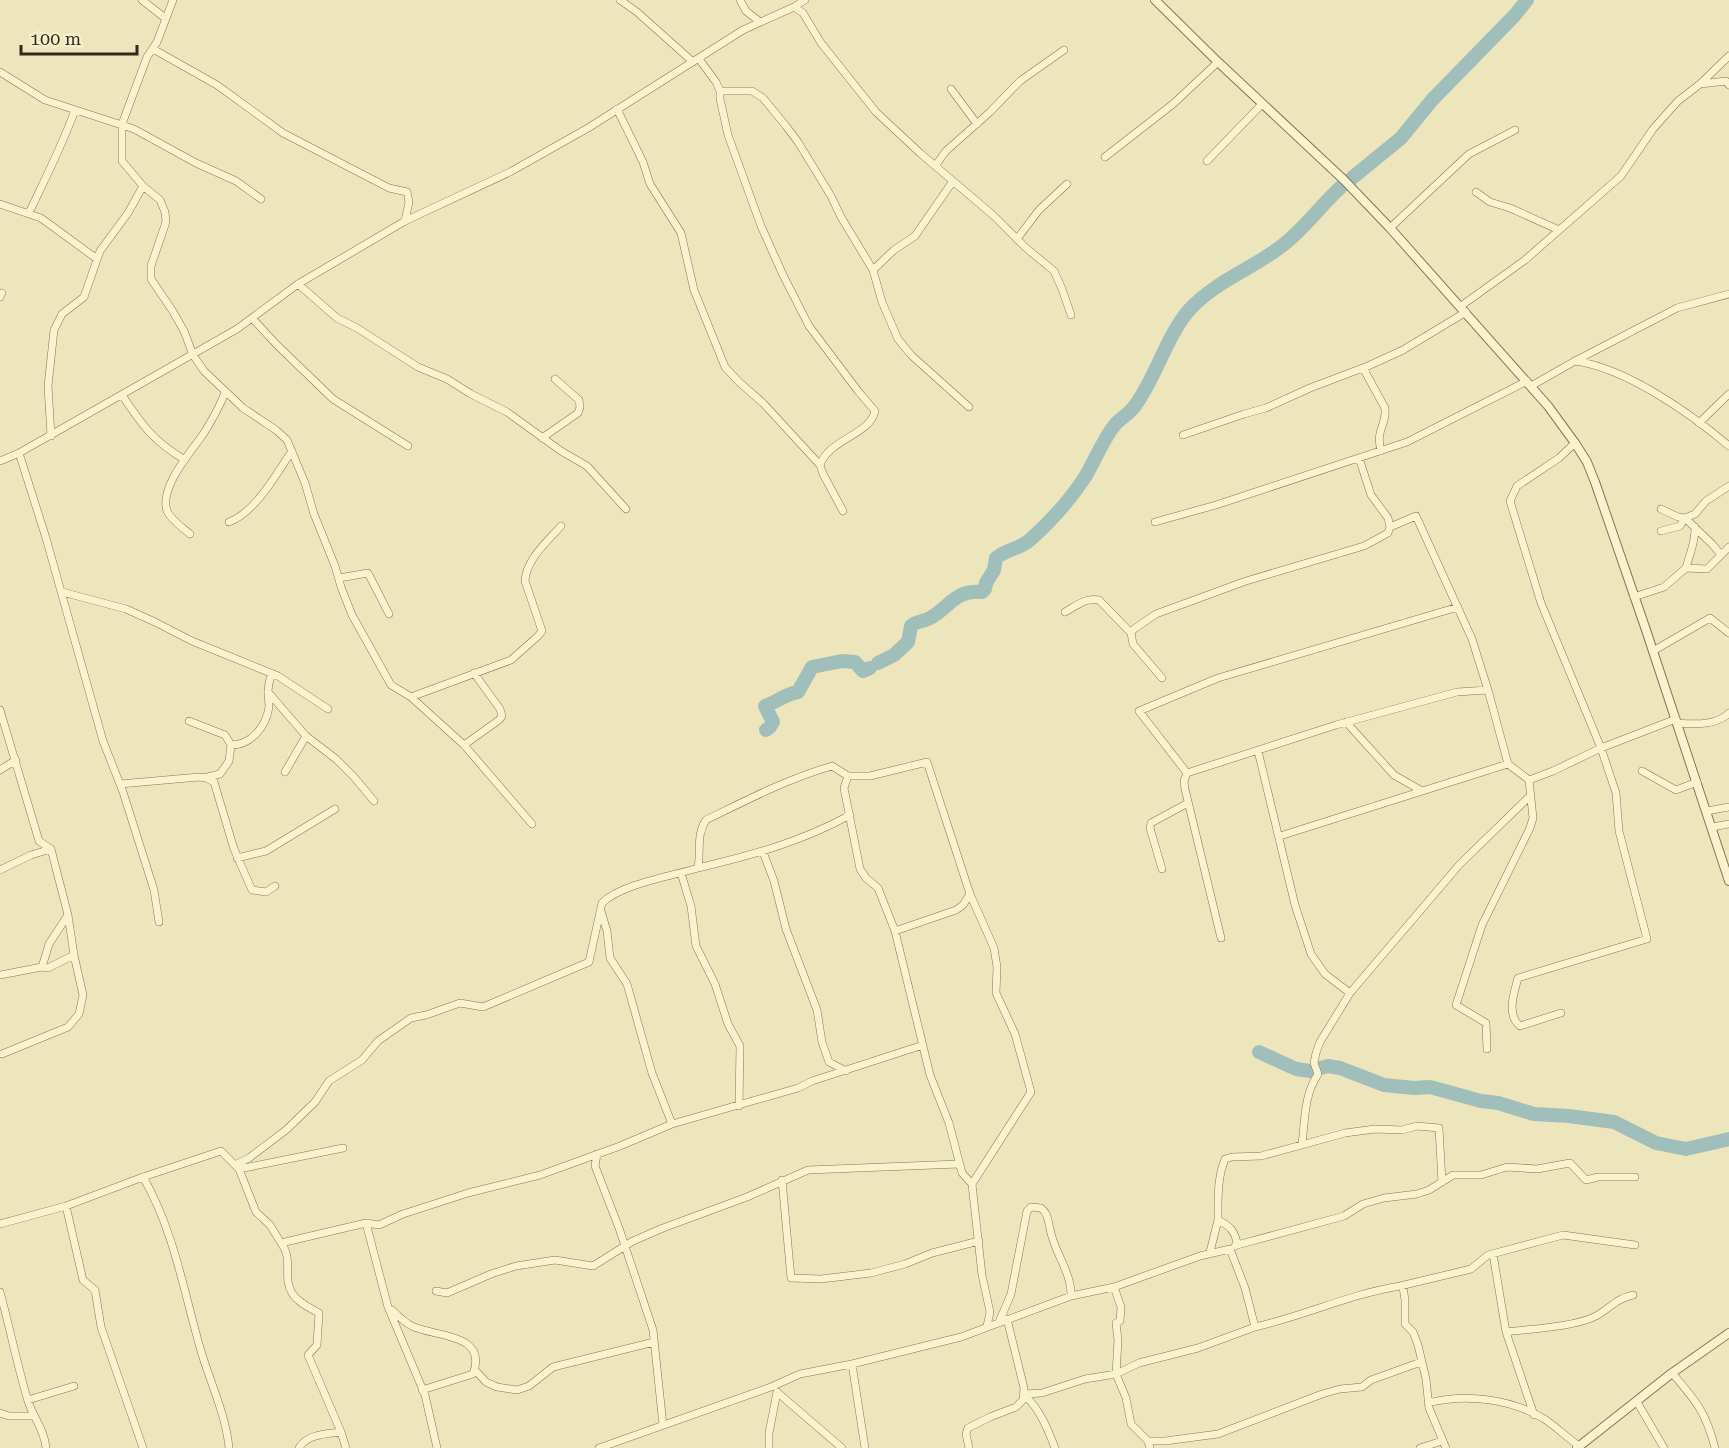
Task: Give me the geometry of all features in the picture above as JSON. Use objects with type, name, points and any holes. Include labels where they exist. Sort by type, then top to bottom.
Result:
[{"type":"street","points":[[142,0],[165,18]]},
{"type":"street","points":[[172,0],[153,49],[147,57],[122,124],[122,161],[143,186],[159,200],[165,212],[166,222],[151,266],[151,279],[178,320],[193,354],[204,371],[243,408],[287,440],[352,615],[391,685],[411,698],[464,745],[532,824]]},
{"type":"street","points":[[620,0],[696,60],[720,91],[728,135],[778,266],[809,326],[875,411],[873,418],[867,424],[829,450],[820,465]]},
{"type":"street","points":[[740,0],[746,11],[760,22]]},
{"type":"street","points":[[0,461],[51,436],[193,354],[252,318],[298,285],[405,220],[510,172],[760,22],[805,0]]},
{"type":"street","points":[[1155,0],[1344,180],[1390,228],[1529,384],[1575,443],[1587,462],[1677,721],[1729,881]]},
{"type":"street","points":[[794,7],[803,12],[821,43],[876,112],[1054,271],[1071,315]]},
{"type":"street","points":[[153,49],[217,85],[283,133],[389,188],[406,192],[409,202],[405,220]]},
{"type":"street","points":[[935,166],[946,151],[1020,81],[1064,50]]},
{"type":"street","points":[[1183,435],[1266,408],[1403,350],[1463,309],[1526,260],[1621,176],[1653,129],[1678,101],[1700,84],[1729,56]]},
{"type":"street","points":[[1105,157],[1173,104],[1218,62]]},
{"type":"street","points":[[0,72],[45,100],[122,124],[157,141],[196,163],[236,181],[261,199]]},
{"type":"street","points":[[1700,84],[1728,82]]},
{"type":"street","points":[[951,89],[977,124]]},
{"type":"street","points":[[720,91],[752,91],[763,98],[798,142],[873,270],[882,303],[898,339],[911,355],[969,406]]},
{"type":"street","points":[[1207,161],[1262,104]]},
{"type":"street","points":[[617,109],[643,162],[650,184],[681,233],[694,290],[725,368],[763,403],[820,465],[843,511]]},
{"type":"street","points":[[28,213],[64,141],[75,110]]},
{"type":"street","points":[[1390,228],[1469,154],[1515,130]]},
{"type":"street","points":[[873,270],[894,250],[915,236],[953,181]]},
{"type":"street","points":[[1017,239],[1039,210],[1067,184]]},
{"type":"street","points":[[51,436],[48,386],[54,330],[62,314],[84,297],[97,259],[143,186]]},
{"type":"street","points":[[1476,192],[1490,202],[1510,208],[1559,231]]},
{"type":"street","points":[[0,204],[41,218],[62,231],[97,259]]},
{"type":"street","points":[[298,285],[337,318],[418,367],[507,412],[561,452],[587,466],[626,509]]},
{"type":"street","points":[[1155,522],[1216,505],[1407,442],[1529,384],[1677,308],[1727,296]]},
{"type":"street","points":[[252,318],[333,399],[408,446]]},
{"type":"street","points":[[1575,361],[1607,368],[1653,392],[1729,446]]},
{"type":"street","points":[[1363,368],[1385,408],[1386,416],[1378,434],[1381,451]]},
{"type":"street","points":[[542,438],[578,413],[580,407],[579,400],[555,379]]},
{"type":"street","points":[[190,534],[173,520],[167,511],[168,491],[220,406],[225,392]]},
{"type":"street","points":[[1699,423],[1729,394]]},
{"type":"street","points":[[122,395],[153,438],[185,460]]},
{"type":"street","points":[[1561,1013],[1520,1026],[1514,1021],[1512,1012],[1518,978],[1647,939],[1619,831],[1616,793],[1601,748],[1541,603],[1510,501],[1517,486],[1559,458],[1575,443]]},
{"type":"street","points":[[229,522],[238,518],[264,493],[292,451]]},
{"type":"street","points":[[19,453],[62,592],[103,741],[120,784],[154,890],[159,922]]},
{"type":"street","points":[[1131,633],[1156,614],[1246,581],[1364,546],[1388,533],[1390,527],[1384,511],[1371,495],[1359,458]]},
{"type":"street","points":[[1661,509],[1685,518],[1695,514],[1706,501],[1729,486]]},
{"type":"street","points":[[1390,527],[1416,516],[1473,639],[1508,764],[1529,780],[1533,818],[1530,828],[1482,925],[1456,1005],[1486,1023],[1487,1049]]},
{"type":"street","points":[[1685,518],[1720,555]]},
{"type":"street","points":[[1661,531],[1680,526],[1685,518]]},
{"type":"street","points":[[411,698],[511,660],[530,645],[542,631],[525,581],[525,573],[535,556],[561,526]]},
{"type":"street","points":[[1634,597],[1664,587],[1686,568],[1689,554],[1695,543],[1695,528]]},
{"type":"street","points":[[1686,568],[1707,569],[1729,547]]},
{"type":"street","points":[[339,578],[368,573],[389,614]]},
{"type":"street","points":[[62,592],[126,609],[192,641],[271,673],[328,709]]},
{"type":"street","points":[[1065,612],[1085,600],[1092,598],[1099,600],[1131,633],[1133,644],[1162,678]]},
{"type":"street","points":[[1187,773],[1139,711],[1227,675],[1458,607]]},
{"type":"street","points":[[1653,651],[1710,618],[1729,633]]},
{"type":"street","points":[[231,745],[243,745],[253,738],[261,726],[269,708],[268,692],[271,673]]},
{"type":"street","points":[[464,745],[502,716],[500,709],[474,673]]},
{"type":"street","points":[[1187,773],[1346,722],[1457,692],[1488,690]]},
{"type":"street","points":[[268,692],[306,736],[336,759],[374,801]]},
{"type":"street","points":[[0,710],[39,841],[51,849],[68,915],[83,995],[79,1014],[68,1026],[2,1054]]},
{"type":"street","points":[[1529,780],[1601,748],[1677,721],[1701,725],[1724,718],[1729,713]]},
{"type":"street","points":[[120,784],[174,778],[206,778],[220,774],[229,761],[231,745],[225,735],[189,721]]},
{"type":"street","points":[[1346,722],[1394,776],[1422,791]]},
{"type":"street","points":[[285,772],[306,736]]},
{"type":"street","points":[[1258,751],[1295,905],[1311,954],[1325,974],[1350,993]]},
{"type":"street","points":[[0,770],[16,760]]},
{"type":"street","points":[[698,868],[699,830],[706,820],[783,782],[832,766],[848,776],[870,776],[927,762],[970,894],[994,948],[997,968],[996,993],[1015,1034],[1031,1092],[972,1184]]},
{"type":"street","points":[[1280,836],[1508,764]]},
{"type":"street","points":[[1642,771],[1676,790],[1697,782]]},
{"type":"street","points":[[1187,773],[1184,781],[1188,803],[1221,938]]},
{"type":"street","points":[[848,776],[844,788],[860,869],[866,878],[878,888],[895,931],[930,1076],[949,1123],[962,1173],[972,1184],[982,1275],[990,1312],[987,1326]]},
{"type":"street","points":[[206,778],[214,782],[218,789],[237,858],[252,890],[266,892],[275,886]]},
{"type":"street","points":[[1302,1144],[1306,1101],[1310,1085],[1318,1074],[1314,1063],[1320,1042],[1350,993],[1460,864],[1530,796]]},
{"type":"street","points":[[1162,869],[1150,828],[1151,823],[1188,803]]},
{"type":"street","points":[[1707,811],[1729,807]]},
{"type":"street","points":[[237,858],[266,850],[335,809]]},
{"type":"street","points":[[237,1167],[286,1130],[315,1102],[329,1081],[362,1060],[378,1041],[411,1018],[460,1003],[483,1007],[589,962],[602,903],[612,896],[646,882],[763,852],[824,830],[850,815]]},
{"type":"street","points":[[1712,827],[1729,824]]},
{"type":"street","points":[[31,855],[39,841]]},
{"type":"street","points":[[0,870],[31,855],[51,849]]},
{"type":"street","points":[[763,852],[774,881],[786,929],[817,1010],[822,1042],[829,1062],[823,1077]]},
{"type":"street","points":[[681,873],[691,906],[696,946],[715,984],[728,1024],[740,1046],[739,1106]]},
{"type":"street","points":[[895,931],[956,910],[963,905],[970,894]]},
{"type":"street","points":[[600,909],[607,931],[610,958],[627,984],[652,1073],[672,1124]]},
{"type":"street","points":[[42,967],[49,944],[68,915]]},
{"type":"street","points":[[0,975],[42,967],[48,968],[74,955]]},
{"type":"street","points":[[281,1243],[366,1223],[379,1225],[403,1214],[468,1193],[540,1175],[672,1124],[798,1088],[823,1077],[923,1045]]},
{"type":"street","points":[[829,1062],[846,1071]]},
{"type":"street","points":[[1210,1252],[1218,1220],[1219,1184],[1225,1159],[1232,1156],[1261,1156],[1345,1133],[1375,1129],[1402,1130],[1417,1126],[1439,1128],[1442,1182]]},
{"type":"street","points":[[237,1167],[343,1148]]},
{"type":"street","points":[[0,1224],[66,1206],[221,1151],[237,1167],[256,1212],[270,1225],[287,1250],[288,1279],[292,1293],[296,1299],[319,1313],[317,1345],[308,1355],[346,1448]]},
{"type":"street","points":[[597,1154],[595,1166],[619,1228],[653,1330],[663,1425]]},
{"type":"street","points":[[579,1159],[595,1166]]},
{"type":"street","points":[[599,1448],[771,1387],[800,1374],[852,1364],[961,1337],[1071,1296],[1114,1287],[1210,1252],[1344,1216],[1363,1203],[1417,1194],[1429,1190],[1453,1174],[1481,1175],[1507,1167],[1537,1169],[1570,1163],[1586,1180],[1598,1177],[1635,1178]]},
{"type":"street","points":[[436,1291],[447,1293],[516,1266],[555,1260],[593,1266],[633,1241],[679,1221],[747,1197],[808,1170],[959,1164]]},
{"type":"street","points":[[143,1177],[171,1242],[229,1448]]},
{"type":"street","points":[[782,1180],[791,1278],[821,1279],[871,1273],[905,1264],[932,1253],[979,1241]]},
{"type":"street","points":[[66,1206],[83,1280],[95,1290],[101,1327],[143,1448]]},
{"type":"street","points":[[999,1322],[1011,1294],[1027,1211],[1031,1207],[1041,1208],[1047,1216],[1052,1243],[1071,1283],[1071,1296]]},
{"type":"street","points":[[1218,1220],[1228,1226],[1236,1236],[1234,1247],[1255,1327]]},
{"type":"street","points":[[366,1223],[388,1307],[422,1390],[437,1448]]},
{"type":"street","points":[[1024,1395],[1042,1393],[1085,1379],[1116,1374],[1138,1363],[1198,1348],[1255,1327],[1357,1296],[1471,1269],[1488,1255],[1563,1235],[1635,1245]]},
{"type":"street","points":[[1493,1254],[1506,1332],[1534,1415]]},
{"type":"street","points":[[1400,1286],[1404,1292],[1405,1324],[1413,1332],[1418,1345],[1426,1379],[1428,1403],[1444,1444],[1420,1448]]},
{"type":"street","points":[[1114,1287],[1121,1307],[1120,1321],[1116,1323],[1118,1340],[1116,1374],[1126,1398],[1131,1424],[1149,1445],[1218,1434],[1322,1394],[1340,1389],[1362,1387],[1371,1380],[1421,1362]]},
{"type":"street","points":[[0,1292],[28,1400],[33,1416],[46,1438],[46,1448]]},
{"type":"street","points":[[1506,1332],[1595,1317],[1622,1298],[1633,1295]]},
{"type":"street","points":[[388,1307],[412,1326],[452,1336],[470,1345],[477,1365],[473,1374],[422,1390]]},
{"type":"street","points":[[969,1448],[966,1434],[968,1428],[1016,1407],[1021,1404],[1024,1395],[1007,1319]]},
{"type":"street","points":[[1428,1403],[1451,1399],[1506,1403],[1545,1420],[1578,1447],[1672,1373],[1729,1333]]},
{"type":"street","points":[[475,1370],[486,1382],[497,1387],[517,1390],[529,1386],[553,1367],[654,1342]]},
{"type":"street","points":[[852,1364],[865,1448]]},
{"type":"street","points":[[1672,1373],[1698,1403],[1705,1415],[1715,1448]]},
{"type":"street","points":[[28,1400],[74,1386]]},
{"type":"street","points":[[771,1387],[842,1448]]},
{"type":"street","points":[[769,1448],[769,1433],[778,1393]]},
{"type":"street","points":[[1024,1395],[1037,1408],[1055,1448]]},
{"type":"street","points":[[1636,1402],[1664,1448]]},
{"type":"street","points":[[0,1413],[9,1416],[33,1416]]},
{"type":"street","points":[[299,1448],[310,1437],[341,1432]]},
{"type":"waterway","points":[[1352,178],[1401,138],[1432,100],[1527,0]]},
{"type":"waterway","points":[[878,663],[894,655],[908,642],[913,624],[935,615],[958,597],[973,592],[982,592],[985,589],[994,570],[996,558],[1031,539],[1060,510],[1079,486],[1110,432],[1132,410],[1142,396],[1174,332],[1190,309],[1211,290],[1283,245],[1341,187]]},
{"type":"waterway","points":[[766,730],[773,722],[765,706],[798,692],[812,667],[842,661],[855,662],[863,671],[870,668]]},
{"type":"waterway","points":[[1259,1052],[1296,1069],[1310,1071],[1328,1066],[1340,1068],[1384,1085],[1430,1087],[1534,1114],[1614,1122],[1656,1143],[1686,1149],[1729,1139]]}]
